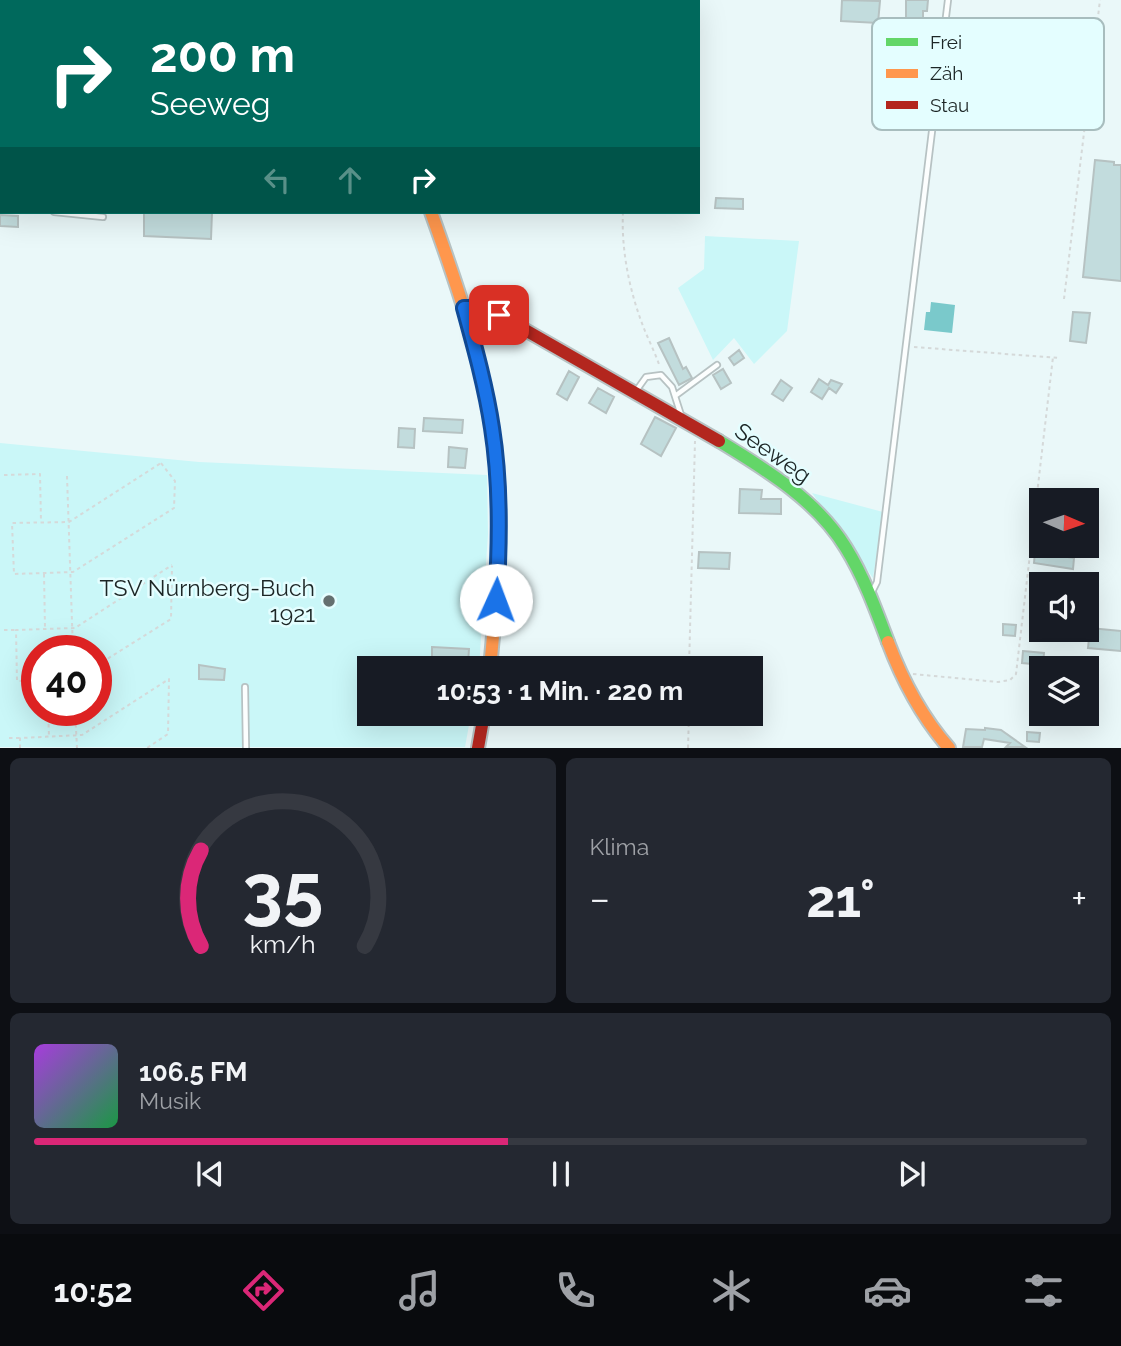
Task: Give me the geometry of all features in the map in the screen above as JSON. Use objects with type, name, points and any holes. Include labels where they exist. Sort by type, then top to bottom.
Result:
[{"type":"street","points":[[432,214],[464,308],[487,402],[496,465],[498,574],[491,656]]},
{"type":"street","name":"Seeweg","points":[[464,308],[482,308],[499,315],[636,392],[761,467],[808,503],[844,545],[871,595],[904,678],[920,710],[940,739],[949,747]]},
{"type":"street","points":[[478,747],[482,726]]},
{"type":"lane","points":[[946,18],[948,0]]},
{"type":"lane","points":[[871,595],[877,582],[932,130]]},
{"type":"lane","points":[[74,214],[103,217]]},
{"type":"lane","points":[[675,397],[717,365]]},
{"type":"lane","points":[[636,392],[646,377],[661,375],[672,387],[683,419]]},
{"type":"lane","points":[[245,687],[246,747]]},
{"type":"path","points":[[1098,18],[1100,0]]},
{"type":"path","points":[[1064,299],[1084,130]]},
{"type":"path","points":[[623,214],[622,241],[630,279],[644,329],[660,365],[661,375]]},
{"type":"path","points":[[906,346],[1059,358]]},
{"type":"path","points":[[904,678],[916,673],[998,682],[1010,680],[1016,674],[1054,357]]},
{"type":"path","points":[[690,656],[694,443],[699,430]]},
{"type":"path","points":[[161,463],[175,481],[174,508],[70,573],[14,574],[12,523],[41,522],[69,522],[161,463]]},
{"type":"path","points":[[4,475],[40,474],[41,522]]},
{"type":"path","points":[[67,477],[72,635]]},
{"type":"path","points":[[4,630],[72,628],[172,565],[171,619],[112,656]]},
{"type":"path","points":[[44,573],[45,629]]},
{"type":"path","points":[[16,630],[18,681],[21,681]]},
{"type":"path","points":[[9,738],[76,736],[169,679],[168,734],[147,747]]},
{"type":"path","points":[[49,726],[49,737]]},
{"type":"path","points":[[76,726],[77,747]]},
{"type":"path","points":[[688,726],[688,747]]},
{"type":"path","points":[[20,738],[20,747]]},
{"type":"shaded area","points":[[705,236],[799,241],[787,331],[754,364],[734,338],[713,360],[678,288],[704,269]]},
{"type":"shaded area","name":"TSV Nürnberg-Buch 1921","points":[[0,443],[199,462],[487,475],[488,534],[480,656],[357,656],[357,726],[469,726],[465,747],[0,747]]},
{"type":"shaded area","points":[[812,493],[883,512],[873,578]]},
{"type":"water","points":[[931,302],[955,305],[952,333],[924,330],[926,312],[930,312]]},
{"type":"building","points":[[842,0],[880,1],[878,18],[872,18],[872,23],[841,21]]},
{"type":"building","points":[[906,0],[928,0],[923,18],[906,18]]},
{"type":"building","points":[[1095,160],[1121,165],[1121,281],[1083,277]]},
{"type":"building","points":[[716,198],[743,199],[743,209],[715,208]]},
{"type":"building","points":[[144,214],[212,214],[211,239],[144,236]]},
{"type":"building","points":[[0,215],[18,216],[18,227],[0,226]]},
{"type":"building","points":[[1073,312],[1090,313],[1086,343],[1070,341]]},
{"type":"building","points":[[669,338],[683,369],[686,367],[692,378],[679,385],[658,343]]},
{"type":"building","points":[[739,350],[744,358],[734,365],[729,358]]},
{"type":"building","points":[[723,369],[731,383],[721,389],[713,375]]},
{"type":"building","points":[[569,371],[579,377],[567,400],[557,394]]},
{"type":"building","points":[[819,379],[828,385],[831,380],[842,384],[836,393],[829,388],[822,399],[811,392]]},
{"type":"building","points":[[781,380],[792,388],[783,401],[772,394]]},
{"type":"building","points":[[598,388],[614,397],[606,413],[589,403]]},
{"type":"building","points":[[655,417],[676,428],[661,456],[641,444]]},
{"type":"building","points":[[424,418],[463,420],[462,433],[423,431]]},
{"type":"building","points":[[399,428],[415,429],[414,448],[398,447]]},
{"type":"building","points":[[449,447],[467,449],[465,468],[448,467]]},
{"type":"building","points":[[740,489],[762,490],[761,499],[781,499],[781,514],[739,513]]},
{"type":"building","points":[[699,552],[730,553],[729,569],[698,568]]},
{"type":"building","points":[[1034,558],[1074,558],[1073,569],[1034,563]]},
{"type":"building","points":[[1003,624],[1016,625],[1015,636],[1003,635]]},
{"type":"building","points":[[1099,629],[1121,631],[1121,651],[1088,648],[1089,642],[1099,642]]},
{"type":"building","points":[[432,647],[469,649],[468,656],[432,656]]},
{"type":"building","points":[[1023,651],[1044,653],[1044,656],[1029,656],[1029,664],[1022,663]]},
{"type":"building","points":[[199,665],[225,669],[224,680],[199,679]]},
{"type":"building","points":[[966,729],[1001,730],[1025,747],[1006,747],[1010,743],[984,739],[982,747],[963,747]]},
{"type":"building","points":[[1027,732],[1040,733],[1039,742],[1027,741]]},
{"type":"traffic: fast","points":[[719,441],[789,487],[834,531],[858,570],[888,642]]},
{"type":"traffic: slow","points":[[432,214],[474,346],[492,428],[499,518],[491,656]]},
{"type":"traffic: slow","points":[[888,642],[914,698],[949,748]]},
{"type":"traffic: jam","points":[[464,308],[482,308],[499,315],[719,441]]},
{"type":"traffic: jam","points":[[478,748],[482,726]]},
{"type":"place","name":"TSV Nürnberg-Buch 1921","points":[[329,601]]},
{"type":"route","points":[[496,600],[499,532],[495,453],[486,394],[464,308],[482,308],[499,315]]}]
